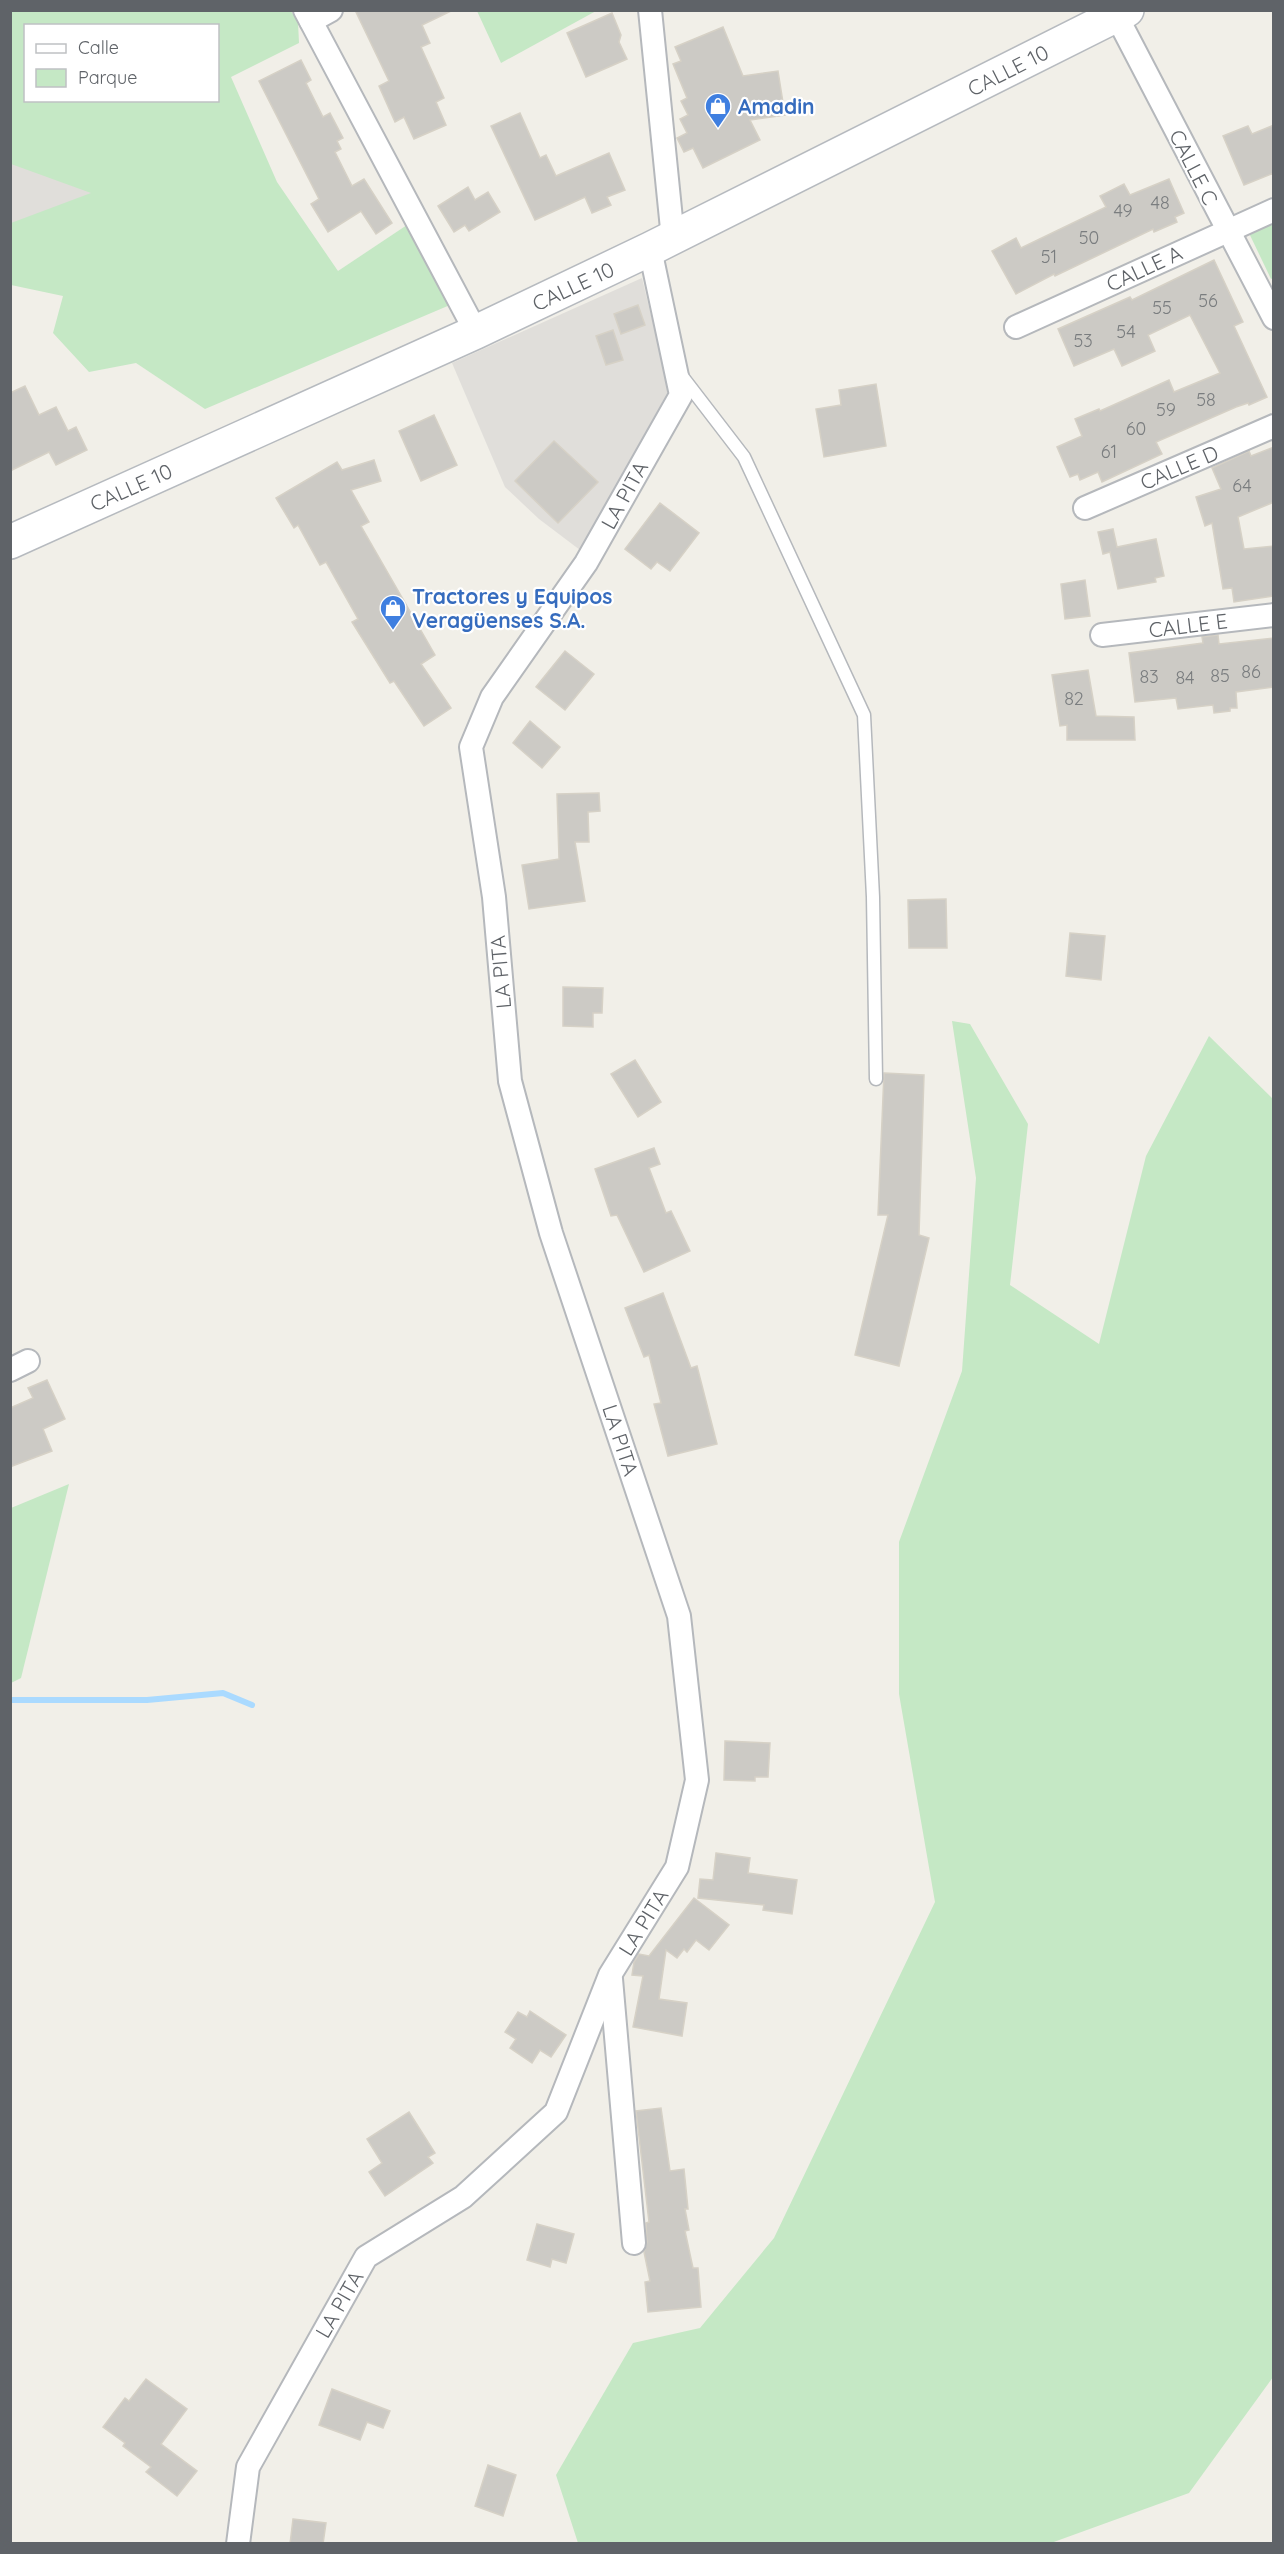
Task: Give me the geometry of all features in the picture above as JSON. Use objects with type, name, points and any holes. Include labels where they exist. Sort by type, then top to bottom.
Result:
[{"type":"main road","name":"CALLE 10","points":[[10,542],[476,332],[662,244],[1121,13]]},
{"type":"street","points":[[331,10],[308,16],[476,332]]},
{"type":"street","name":"LA PITA","points":[[238,2544],[248,2467],[366,2257],[463,2197],[556,2112],[610,1975],[678,1867],[697,1780],[679,1616],[551,1233],[510,1081],[494,897],[471,747],[492,698],[586,563],[681,395],[675,367],[662,244],[650,10]]},
{"type":"street","name":"CALLE C","points":[[1121,13],[1227,230],[1274,318]]},
{"type":"street","name":"CALLE A","points":[[1016,327],[1274,210]]},
{"type":"street","name":"CALLE D","points":[[1085,508],[1274,426]]},
{"type":"street","name":"CALLE E","points":[[1102,635],[1274,615]]},
{"type":"street","points":[[610,1975],[634,2244]]},
{"type":"lane","points":[[675,367],[744,457],[864,715],[873,897],[876,1079]]},
{"type":"shaded area","points":[[10,83],[24,98],[24,102],[28,102],[141,199],[10,275]]},
{"type":"shaded area","points":[[642,278],[669,390],[580,550],[539,519],[505,487],[452,363]]},
{"type":"green space","points":[[10,11],[291,11],[298,22],[299,43],[231,77],[277,182],[338,271],[410,223],[450,305],[205,409],[136,363],[89,372],[53,333],[63,296],[11,285],[11,223],[91,193],[11,164]]},
{"type":"green space","points":[[477,11],[596,11],[501,63]]},
{"type":"green space","points":[[1273,219],[1273,278],[1271,279],[1248,231]]},
{"type":"green space","points":[[952,1021],[970,1024],[1028,1124],[1010,1285],[1099,1344],[1146,1156],[1209,1036],[1273,1099],[1273,2377],[1189,2493],[1051,2543],[578,2543],[556,2475],[633,2343],[700,2328],[774,2238],[935,1902],[899,1694],[899,1542],[962,1371],[976,1178]]},
{"type":"green space","points":[[69,1484],[21,1678],[11,1683],[11,1508]]},
{"type":"building","points":[[355,10],[453,10],[422,25],[430,43],[421,47],[444,98],[436,102],[446,125],[414,139],[404,117],[395,122],[379,86],[389,81]]},
{"type":"building","points":[[612,13],[621,35],[619,42],[627,59],[586,77],[567,33]]},
{"type":"building","points":[[723,27],[743,76],[778,71],[785,115],[750,120],[760,140],[703,168],[693,148],[684,152],[677,138],[687,133],[680,119],[688,115],[681,101],[687,98],[673,64],[681,61],[675,47]]},
{"type":"building","points":[[301,60],[311,80],[306,83],[323,117],[330,113],[343,138],[337,141],[341,149],[335,152],[352,186],[364,179],[392,223],[376,234],[361,211],[328,232],[311,204],[319,199],[259,81]]},
{"type":"building","points":[[520,113],[540,158],[546,155],[556,176],[609,153],[625,190],[607,197],[611,205],[592,213],[585,197],[535,220],[491,126]]},
{"type":"building","points":[[1274,125],[1274,173],[1244,185],[1223,136],[1248,126],[1252,134]]},
{"type":"building","points":[[1169,179],[1184,213],[1175,217],[1177,222],[1154,232],[1153,229],[1016,294],[992,251],[1016,238],[1021,248],[1106,207],[1100,196],[1124,184],[1130,195]]},
{"type":"building","points":[[468,187],[475,200],[488,192],[500,212],[469,231],[465,225],[454,232],[438,206]]},
{"type":"building","points":[[1214,260],[1243,322],[1234,326],[1267,397],[1249,405],[1248,403],[1236,407],[1156,442],[1162,454],[1102,482],[1098,472],[1080,480],[1078,474],[1070,477],[1057,447],[1082,436],[1075,419],[1099,409],[1100,411],[1169,380],[1174,392],[1220,373],[1190,315],[1148,335],[1155,351],[1122,366],[1114,349],[1074,366],[1058,329],[1130,297],[1132,300]]},
{"type":"building","points":[[638,305],[645,325],[621,334],[614,314]]},
{"type":"building","points":[[613,330],[623,360],[606,365],[596,336]]},
{"type":"building","points":[[876,384],[886,446],[824,457],[816,409],[841,405],[839,390]]},
{"type":"building","points":[[25,386],[39,415],[56,407],[68,431],[76,427],[87,450],[56,465],[49,452],[10,471],[10,393]]},
{"type":"building","points":[[434,415],[457,465],[421,481],[399,431]]},
{"type":"building","points":[[554,441],[598,482],[558,523],[515,481]]},
{"type":"building","points":[[1274,447],[1274,502],[1238,517],[1244,549],[1274,546],[1274,596],[1234,602],[1232,588],[1223,589],[1212,523],[1205,526],[1196,497],[1221,489],[1212,468],[1249,451],[1251,456]]},
{"type":"building","points":[[374,460],[381,481],[351,490],[369,522],[361,526],[435,655],[421,664],[451,708],[424,726],[394,681],[390,683],[352,622],[358,619],[326,562],[320,565],[298,525],[294,528],[276,498],[337,462],[342,470]]},
{"type":"building","points":[[660,503],[699,533],[670,571],[657,562],[651,569],[625,549]]},
{"type":"building","points":[[1113,529],[1117,547],[1156,539],[1164,576],[1155,578],[1156,582],[1118,589],[1110,552],[1103,554],[1098,532]]},
{"type":"building","points":[[1085,580],[1090,616],[1065,619],[1061,584]]},
{"type":"building","points":[[1218,635],[1219,644],[1274,638],[1274,687],[1236,692],[1237,708],[1214,713],[1213,705],[1178,709],[1176,698],[1135,702],[1129,653],[1203,643],[1202,637]]},
{"type":"building","points":[[565,651],[594,674],[565,710],[536,687]]},
{"type":"building","points":[[1088,670],[1096,716],[1134,717],[1135,740],[1067,740],[1067,725],[1060,726],[1052,675]]},
{"type":"building","points":[[530,721],[560,747],[542,768],[513,743]]},
{"type":"building","points":[[599,793],[600,811],[588,812],[589,842],[575,842],[585,901],[529,909],[522,865],[559,859],[557,794]]},
{"type":"building","points":[[946,899],[947,948],[909,948],[908,900]]},
{"type":"building","points":[[1070,933],[1105,936],[1101,980],[1066,976]]},
{"type":"building","points":[[563,987],[603,988],[602,1013],[593,1013],[593,1027],[563,1026]]},
{"type":"building","points":[[635,1060],[661,1102],[638,1117],[611,1074]]},
{"type":"building","points":[[884,1073],[924,1075],[919,1235],[929,1238],[899,1366],[855,1355],[888,1215],[878,1215]]},
{"type":"building","points":[[654,1148],[660,1164],[649,1168],[666,1213],[671,1211],[690,1251],[644,1272],[617,1215],[611,1216],[595,1169]]},
{"type":"building","points":[[663,1293],[691,1368],[697,1366],[717,1444],[668,1456],[654,1404],[661,1403],[649,1355],[644,1357],[625,1308]]},
{"type":"building","points":[[47,1380],[65,1419],[43,1429],[52,1451],[10,1467],[10,1408],[33,1398],[28,1388]]},
{"type":"building","points":[[725,1741],[770,1743],[768,1777],[755,1777],[755,1781],[724,1780]]},
{"type":"building","points":[[716,1853],[750,1858],[748,1873],[797,1880],[792,1914],[763,1910],[764,1905],[698,1898],[700,1879],[713,1880]]},
{"type":"building","points":[[694,1898],[729,1925],[709,1950],[696,1940],[687,1952],[684,1949],[677,1958],[666,1950],[659,1999],[687,2003],[682,2036],[633,2027],[643,1976],[632,1975],[634,1962],[639,1954],[649,1956]]},
{"type":"building","points":[[530,2011],[566,2035],[551,2057],[540,2050],[532,2063],[510,2048],[516,2039],[505,2032],[518,2012],[527,2017]]},
{"type":"building","points":[[661,2108],[670,2171],[684,2169],[688,2209],[685,2209],[689,2230],[685,2231],[693,2268],[698,2268],[701,2307],[648,2312],[645,2282],[650,2281],[644,2252],[647,2242],[646,2223],[649,2222],[636,2111]]},
{"type":"building","points":[[409,2112],[435,2153],[428,2157],[433,2163],[385,2196],[369,2172],[382,2163],[367,2139]]},
{"type":"building","points":[[537,2224],[574,2234],[566,2263],[552,2259],[550,2267],[527,2260]]},
{"type":"building","points":[[146,2379],[187,2409],[161,2444],[197,2471],[177,2496],[146,2472],[151,2467],[103,2427],[125,2398],[129,2401]]},
{"type":"building","points":[[332,2389],[390,2411],[383,2428],[367,2422],[360,2440],[319,2425]]},
{"type":"building","points":[[488,2465],[516,2475],[503,2516],[475,2506]]},
{"type":"building","points":[[293,2519],[326,2523],[323,2544],[290,2544]]},
{"type":"waterway","points":[[10,1700],[147,1700],[223,1693],[252,1705]]},
{"type":"place","name":"Amadin","points":[[718,129]]},
{"type":"place","name":"Tractores y Equipos Veragüenses S.A.","points":[[393,631]]}]
